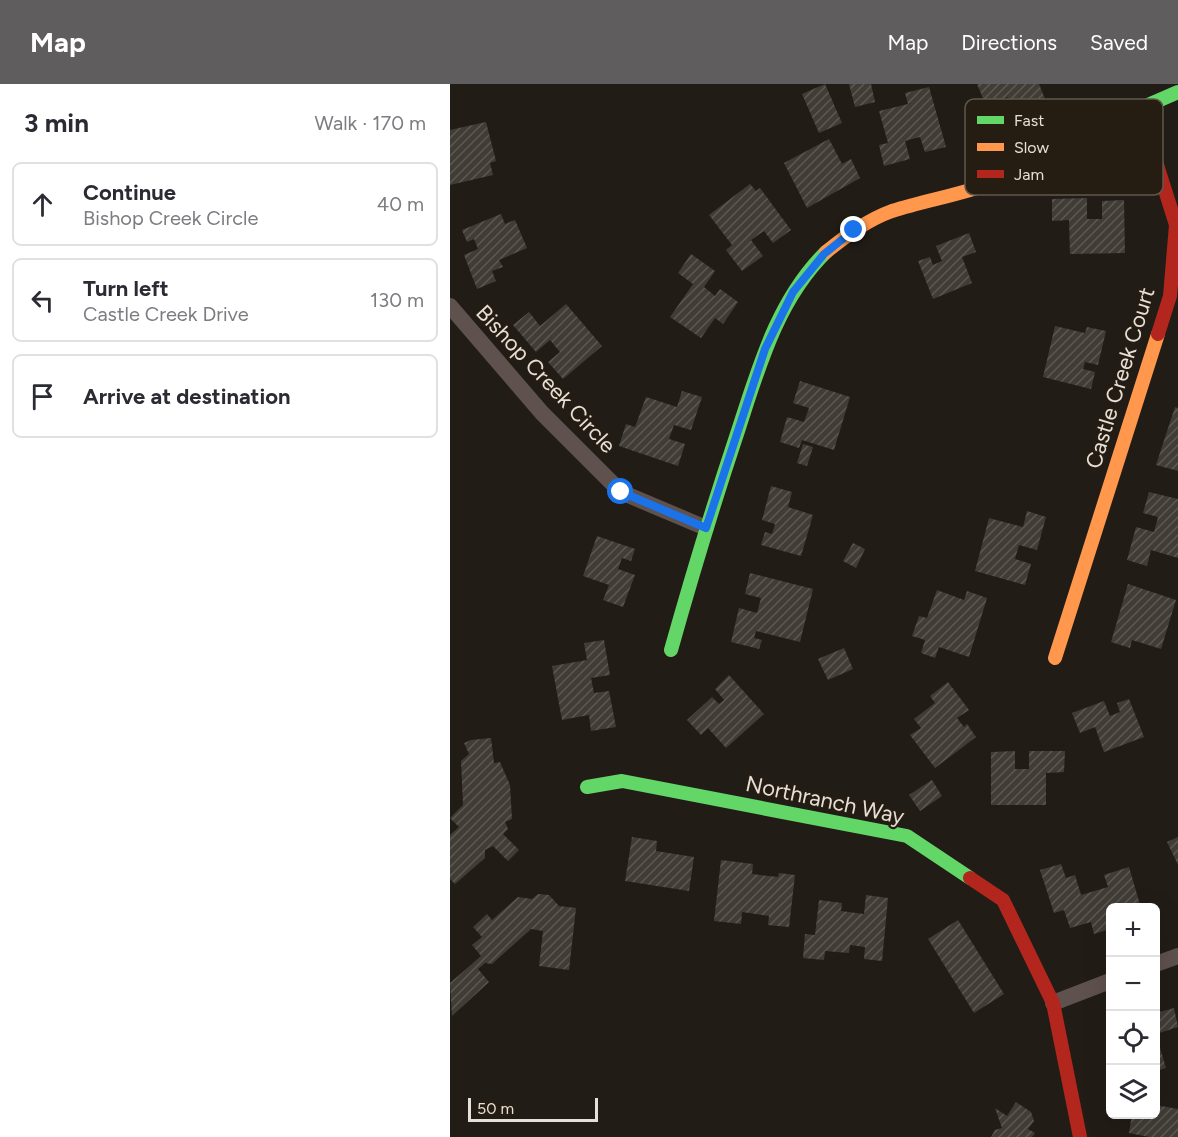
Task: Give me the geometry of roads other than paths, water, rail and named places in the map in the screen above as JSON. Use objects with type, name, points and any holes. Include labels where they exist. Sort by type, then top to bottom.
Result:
[{"type":"street","points":[[1161,99],[1178,92]]},
{"type":"street","name":"Castle Creek Court","points":[[1054,658],[1170,296],[1176,225],[1163,184]]},
{"type":"street","points":[[670,650],[706,528],[765,349],[793,292],[824,254],[854,230],[890,212],[965,191]]},
{"type":"street","name":"Bishop Creek Circle","points":[[450,306],[542,413],[621,492],[706,528]]},
{"type":"street","name":"Northranch Way","points":[[587,787],[622,780],[907,836],[1003,900],[1053,1003],[1080,1137]]},
{"type":"street","points":[[1160,962],[1178,956]]},
{"type":"street","points":[[1053,1003],[1106,983]]}]
